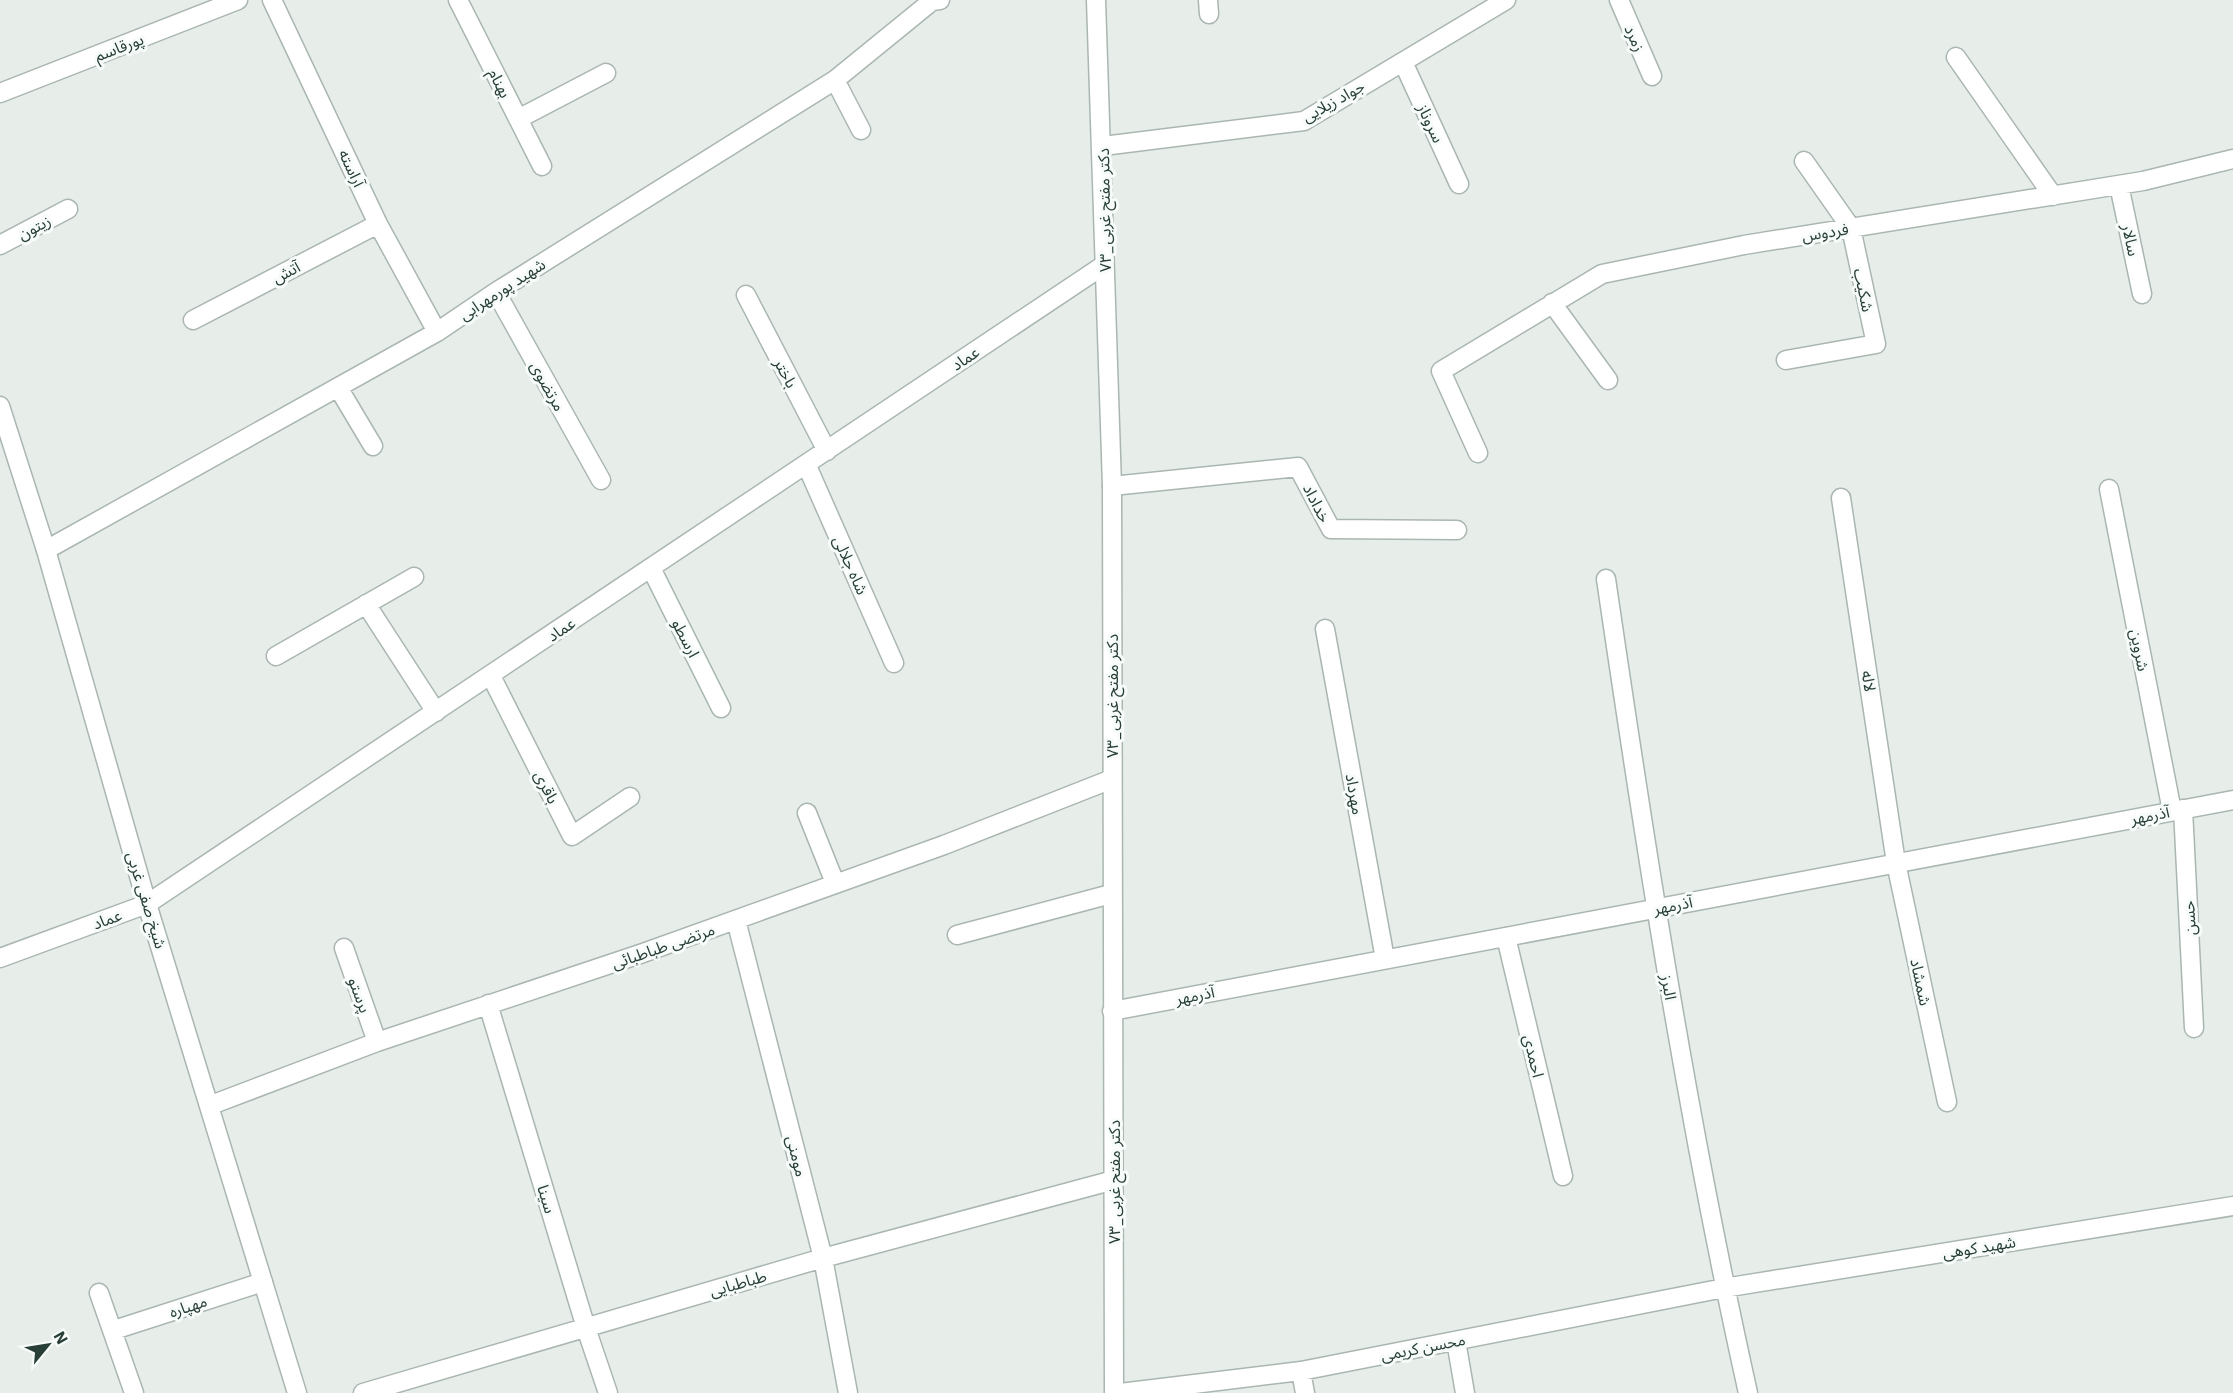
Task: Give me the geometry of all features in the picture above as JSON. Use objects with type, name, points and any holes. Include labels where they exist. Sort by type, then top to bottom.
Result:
[{"type":"street","name":"پورقاسم","points":[[0,93],[238,0]]},
{"type":"street","name":"آراسته","points":[[272,0],[378,224],[437,333]]},
{"type":"street","name":"شهید پورمهرابی","points":[[46,550],[437,333],[496,292],[835,80],[932,1],[940,0]]},
{"type":"street","name":"۷۳_دکتر مفتح غربی","points":[[1096,0],[1103,146],[1104,265],[1112,486],[1111,894],[1114,1393]]},
{"type":"street","name":"جواد زیلایی","points":[[1103,146],[1304,121],[1403,62],[1487,5],[1506,0]]},
{"type":"street","name":"زمرد","points":[[1618,0],[1652,76]]},
{"type":"street","name":"بهنام","points":[[462,1],[543,166]]},
{"type":"street","points":[[1956,57],[2053,196]]},
{"type":"street","name":"سروناز","points":[[1403,62],[1459,184]]},
{"type":"street","points":[[518,118],[606,74]]},
{"type":"street","points":[[835,80],[861,130]]},
{"type":"street","name":"فردوس","points":[[1478,453],[1440,371],[1602,274],[1744,245],[2119,185],[2233,159]]},
{"type":"street","name":"شکیب","points":[[1786,360],[1876,344],[1851,228],[1804,161]]},
{"type":"street","name":"سالار","points":[[2119,185],[2142,294]]},
{"type":"street","name":"زیتون","points":[[0,245],[68,209]]},
{"type":"street","name":"آتش","points":[[193,320],[378,224]]},
{"type":"street","name":"عماد","points":[[0,958],[147,904],[807,466],[1104,265]]},
{"type":"street","name":"مرتضوی","points":[[496,292],[601,480]]},
{"type":"street","name":"باختر","points":[[746,295],[827,451]]},
{"type":"street","points":[[1552,303],[1608,380]]},
{"type":"street","points":[[339,389],[374,446]]},
{"type":"street","name":"شیخ صفی غربی","points":[[0,406],[46,550],[147,904],[211,1105],[297,1393]]},
{"type":"street","name":"شاه جلالی","points":[[807,466],[894,663]]},
{"type":"street","name":"خداداد","points":[[1112,486],[1299,467],[1331,529],[1457,530]]},
{"type":"street","name":"شروین","points":[[2109,489],[2177,810]]},
{"type":"street","name":"لاله","points":[[1841,498],[1896,863]]},
{"type":"street","name":"ارسطو","points":[[651,568],[722,708]]},
{"type":"street","points":[[276,656],[414,577]]},
{"type":"street","name":"البرز","points":[[1606,579],[1654,909],[1724,1288],[1748,1393]]},
{"type":"street","points":[[366,604],[436,712]]},
{"type":"street","name":"مهرداد","points":[[1325,629],[1385,959]]},
{"type":"street","name":"باقری","points":[[490,676],[572,836],[630,797]]},
{"type":"street","name":"مرتضی طباطبائی","points":[[211,1105],[377,1042],[736,920],[944,845],[1112,779]]},
{"type":"street","name":"آذرمهر","points":[[1112,1011],[2233,800]]},
{"type":"street","name":"حسن","points":[[2177,810],[2194,1028]]},
{"type":"street","points":[[807,813],[835,883]]},
{"type":"street","name":"شمشاد","points":[[1896,863],[1947,1102]]},
{"type":"street","points":[[957,935],[1111,894]]},
{"type":"street","name":"مومنی","points":[[736,920],[823,1258],[848,1393]]},
{"type":"street","name":"احمدی","points":[[1506,937],[1563,1176]]},
{"type":"street","name":"پرستو","points":[[344,948],[377,1042]]},
{"type":"street","name":"سینا","points":[[488,1004],[586,1328],[608,1393]]},
{"type":"street","name":"طباطبایی","points":[[363,1393],[823,1258],[1114,1180]]},
{"type":"street","name":"شهید کوهی","points":[[1724,1288],[2233,1206]]},
{"type":"street","name":"مهپاره","points":[[114,1330],[262,1282]]},
{"type":"street","name":"محسن کریمی","points":[[1120,1393],[1301,1371],[1724,1288]]},
{"type":"street","points":[[99,1293],[114,1330],[134,1393]]},
{"type":"street","points":[[1456,1341],[1465,1393]]},
{"type":"street","points":[[1301,1371],[1305,1393]]}]
